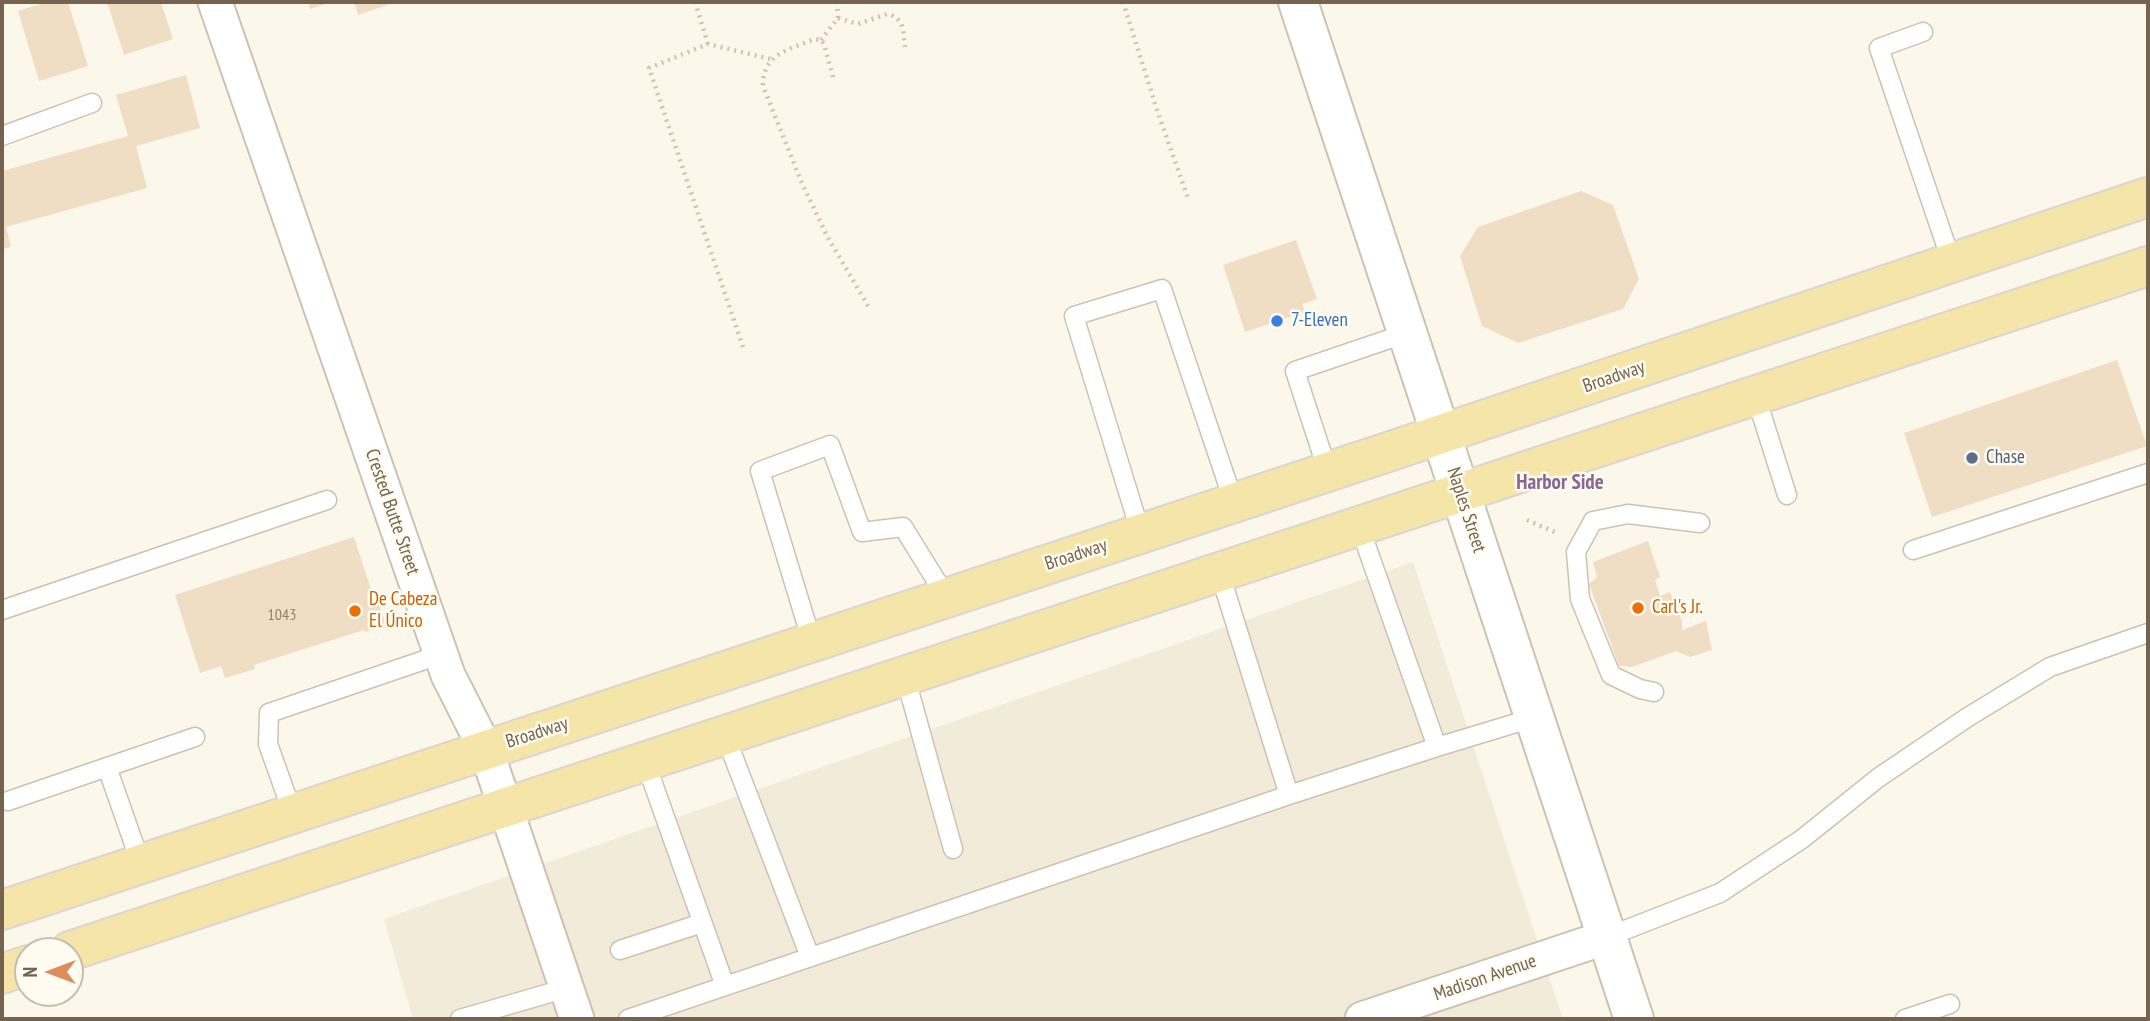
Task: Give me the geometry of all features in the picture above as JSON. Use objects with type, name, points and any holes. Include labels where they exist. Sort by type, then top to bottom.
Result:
[{"type":"main road","name":"Broadway","points":[[2,910],[1328,472],[2148,197]]},
{"type":"main road","points":[[84,946],[505,806],[1461,495],[2148,266]]},
{"type":"street","name":"Crested Butte Street","points":[[215,2],[448,675],[486,750],[577,1019]]},
{"type":"street","name":"Naples Street","points":[[1298,2],[1634,1019]]},
{"type":"street","name":"Madison Avenue","points":[[1362,1019],[1607,937]]},
{"type":"lane","points":[[1923,32],[1879,48],[1952,263]]},
{"type":"lane","points":[[2,136],[92,103]]},
{"type":"lane","points":[[1141,534],[1074,316],[1162,289],[1234,503]]},
{"type":"lane","points":[[1328,472],[1295,371],[1408,333]]},
{"type":"lane","points":[[1756,397],[1787,495]]},
{"type":"lane","points":[[812,642],[760,471],[830,445],[862,532],[903,527],[947,598]]},
{"type":"lane","points":[[1913,550],[2148,473]]},
{"type":"lane","points":[[2,610],[327,500]]},
{"type":"lane","points":[[1654,692],[1640,689],[1611,675],[1580,599],[1576,552],[1592,521],[1628,514],[1700,523]]},
{"type":"lane","points":[[1360,528],[1437,747]]},
{"type":"lane","points":[[1220,574],[1289,795]]},
{"type":"lane","points":[[1607,937],[1720,893],[1802,839],[1889,770],[2050,667],[2148,633]]},
{"type":"lane","points":[[293,814],[268,744],[269,713],[442,654]]},
{"type":"lane","points":[[905,676],[953,849]]},
{"type":"lane","points":[[628,1019],[1289,795],[1536,717]]},
{"type":"lane","points":[[725,735],[810,957]]},
{"type":"lane","points":[[8,801],[195,737]]},
{"type":"lane","points":[[645,761],[725,986]]},
{"type":"lane","points":[[107,767],[141,864]]},
{"type":"lane","points":[[620,950],[702,923]]},
{"type":"lane","points":[[460,1019],[567,988]]},
{"type":"lane","points":[[1905,1019],[1950,1004]]},
{"type":"path","points":[[695,2],[708,44]]},
{"type":"path","points":[[821,40],[838,18],[837,2]]},
{"type":"path","points":[[1123,2],[1189,201]]},
{"type":"path","points":[[838,18],[858,24],[887,14],[892,15],[902,22],[905,47]]},
{"type":"path","points":[[821,40],[815,39],[771,60],[763,73],[763,86],[827,236],[868,306]]},
{"type":"path","points":[[821,40],[833,77]]},
{"type":"path","points":[[743,347],[649,68],[708,44],[771,60]]},
{"type":"path","points":[[1527,520],[1580,543]]},
{"type":"shaded area","points":[[1413,562],[1563,1019],[413,1019],[384,919]]},
{"type":"building","points":[[47,2],[68,2],[88,66],[39,81],[18,11]]},
{"type":"building","points":[[107,2],[161,2],[173,39],[124,55]]},
{"type":"building","points":[[308,2],[332,2],[310,9]]},
{"type":"building","points":[[354,2],[396,2],[358,15]]},
{"type":"building","points":[[186,75],[200,128],[136,146],[147,188],[6,227],[11,247],[2,249],[2,171],[128,136],[116,95]]},
{"type":"building","points":[[1581,191],[1613,205],[1639,279],[1623,309],[1518,343],[1482,326],[1460,256],[1478,227]]},
{"type":"building","points":[[1296,240],[1317,299],[1302,304],[1305,312],[1245,332],[1223,265]]},
{"type":"building","points":[[2117,360],[2147,446],[1932,517],[1904,433]]},
{"type":"building","points":[[354,537],[376,605],[379,604],[386,625],[254,665],[255,669],[225,678],[221,666],[200,673],[175,595]]},
{"type":"building","name":"Carl's Jr.","points":[[1648,541],[1660,577],[1655,580],[1660,596],[1670,592],[1682,621],[1682,630],[1706,621],[1712,650],[1690,657],[1676,651],[1632,667],[1619,666],[1589,584],[1597,577],[1593,562]]},
{"type":"place","name":"7-Eleven","points":[[1277,321]]},
{"type":"place","name":"Chase","points":[[1972,458]]},
{"type":"place","name":"Carl's Jr.","points":[[1638,608]]},
{"type":"place","name":"De Cabeza El Único","points":[[355,611]]},
{"type":"district","name":"Harbor Side","points":[[1560,483]]}]
